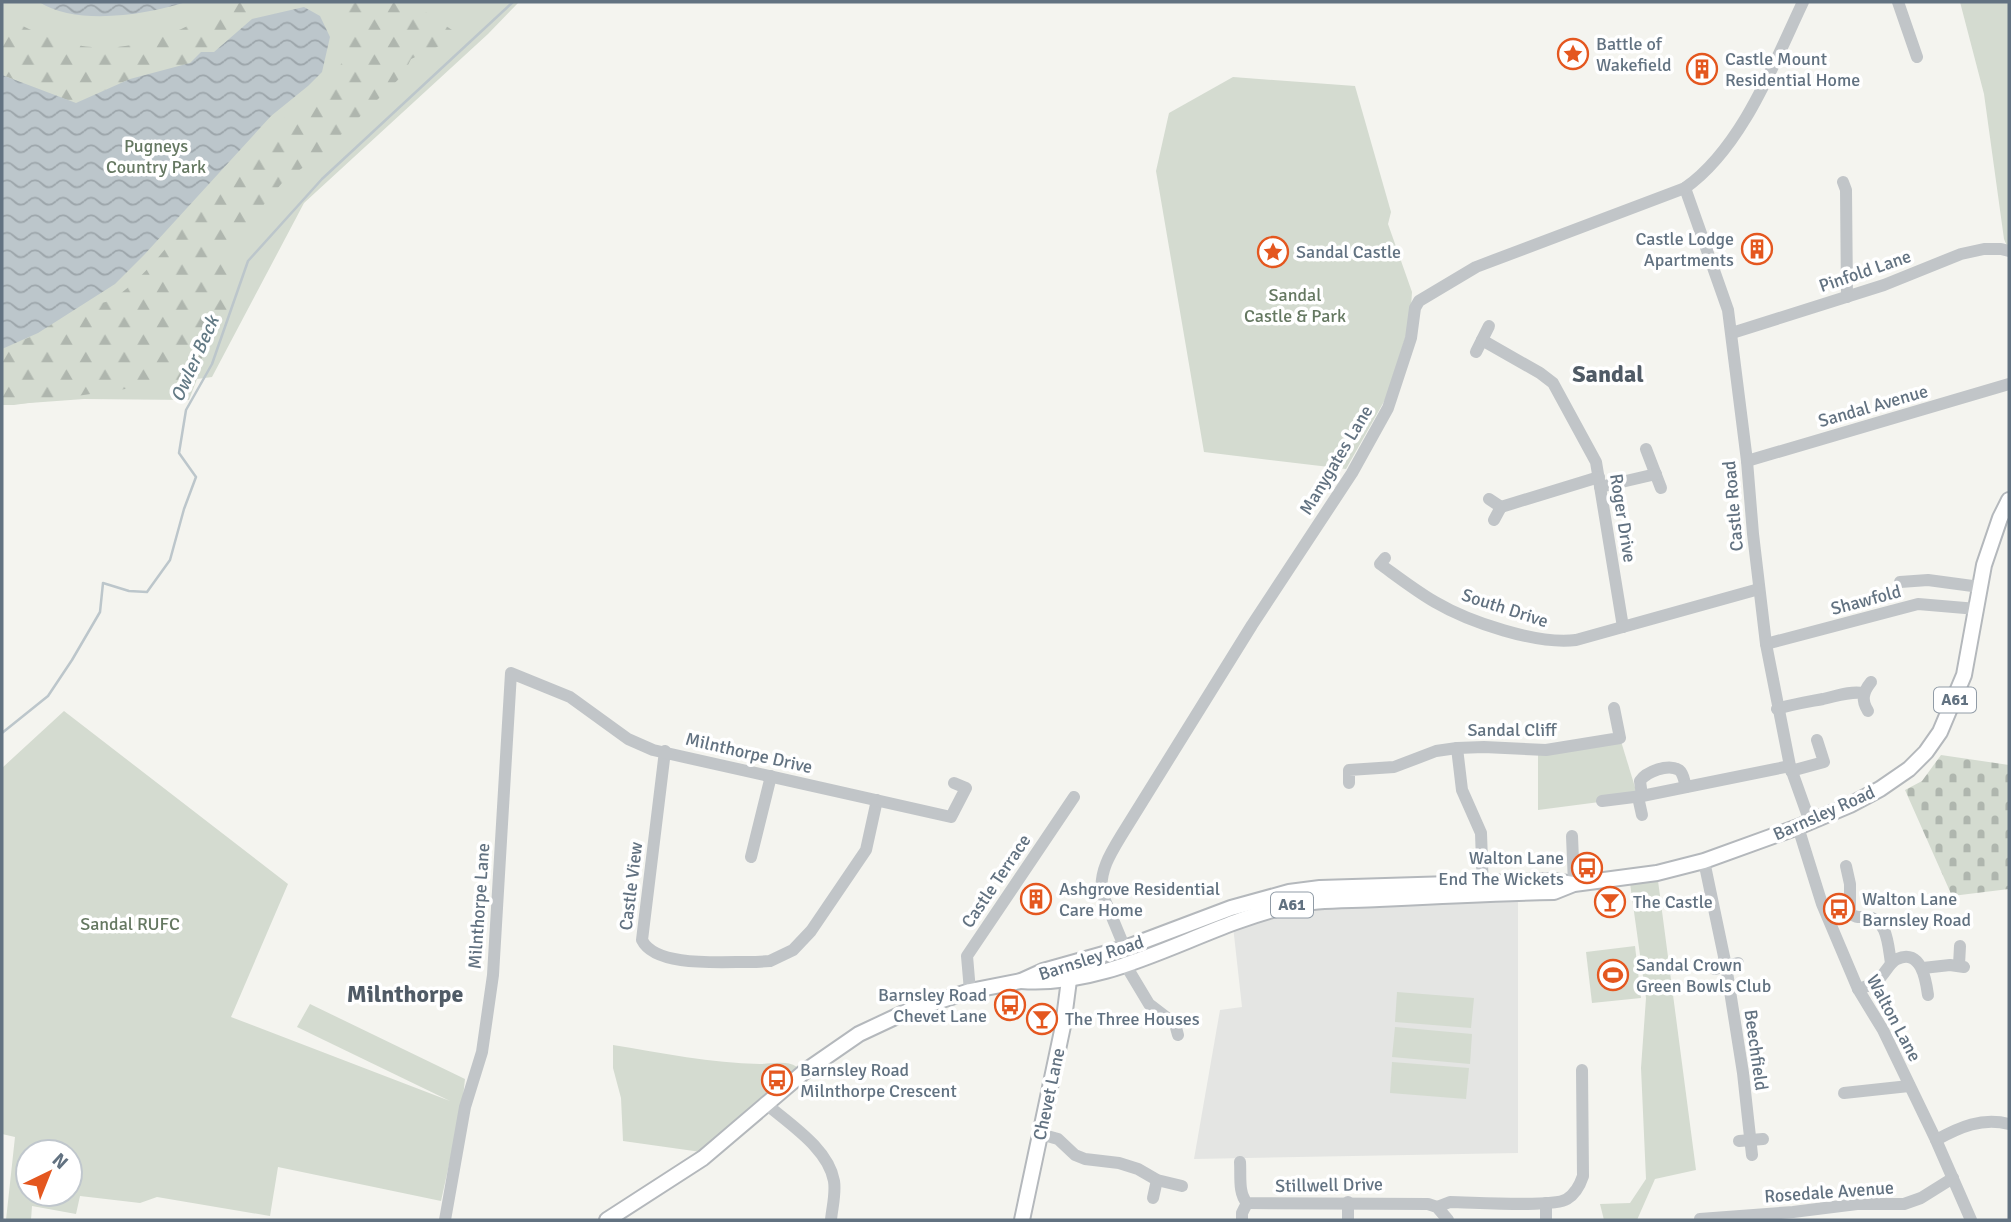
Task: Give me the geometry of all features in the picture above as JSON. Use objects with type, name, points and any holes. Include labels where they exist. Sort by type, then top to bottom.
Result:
[{"type":"main road","name":"Barnsley Road","points":[[607,1220],[704,1158],[804,1072],[859,1034],[908,1011],[970,991],[1021,981],[1045,983],[1125,948],[1231,908],[1289,892],[1320,888],[1483,888],[1554,892],[1574,884],[1657,873],[1704,861],[1804,825],[1880,789],[1909,769],[1926,752],[1949,716],[1964,676],[1984,565],[2009,500]]},
{"type":"main road","name":"Barnsley Road","points":[[1067,973],[1128,964],[1226,925],[1287,906],[1483,888]]},
{"type":"main road","name":"Chevet Lane","points":[[1022,1220],[1063,1026],[1067,973]]},
{"type":"street","name":"Manygates Lane","points":[[1178,1035],[1175,1024],[1149,1004],[1128,964],[1125,948],[1102,893],[1100,882],[1105,866],[1252,625],[1352,473],[1388,408],[1419,301],[1476,267],[1685,188],[1720,153],[1745,119],[1803,2]]},
{"type":"street","points":[[1898,2],[1917,57]]},
{"type":"street","points":[[1843,183],[1846,190],[1847,297]]},
{"type":"street","name":"Castle Road","points":[[1685,188],[1728,310],[1766,644],[1777,709],[1804,825]]},
{"type":"street","name":"Pinfold Lane","points":[[1732,333],[1909,276],[1961,254],[1984,249],[2009,251]]},
{"type":"street","points":[[1476,352],[1489,327]]},
{"type":"street","name":"Roger Drive","points":[[1482,340],[1553,383],[1596,462],[1623,627]]},
{"type":"street","name":"Sandal Avenue","points":[[1747,461],[2009,384]]},
{"type":"street","points":[[1646,449],[1661,488]]},
{"type":"street","points":[[1494,520],[1501,507],[1599,482],[1656,474]]},
{"type":"street","points":[[1489,499],[1501,507]]},
{"type":"street","name":"South Drive","points":[[1384,558],[1380,564],[1436,603],[1477,621],[1536,639],[1565,642],[1759,589]]},
{"type":"street","points":[[1900,582],[1928,580],[1980,587]]},
{"type":"street","name":"Shawfold","points":[[1766,644],[1918,604],[1977,609]]},
{"type":"street","name":"Milnthorpe Drive","points":[[512,673],[570,697],[635,743],[653,750],[951,817],[966,788],[954,783]]},
{"type":"street","name":"Milnthorpe Lane","points":[[445,1220],[465,1107],[482,1052],[493,975],[512,673]]},
{"type":"street","points":[[1777,709],[1867,687],[1864,706],[1868,711]]},
{"type":"street","name":"Sandal Cliff","points":[[1349,783],[1349,770],[1394,767],[1436,751],[1484,747],[1546,750],[1620,738],[1614,708]]},
{"type":"street","points":[[1602,801],[1824,762],[1818,740]]},
{"type":"street","name":"Sandal Cliff","points":[[1457,748],[1462,790],[1480,833],[1483,888]]},
{"type":"street","name":"Castle View","points":[[665,751],[642,940],[646,949],[664,958],[757,962],[770,961],[793,950],[811,931],[863,856],[877,800]]},
{"type":"street","points":[[1642,815],[1640,781],[1649,772],[1671,767],[1683,775],[1686,787]]},
{"type":"street","points":[[751,857],[771,776]]},
{"type":"street","name":"Castle Terrace","points":[[970,991],[967,956],[1074,797]]},
{"type":"street","name":"Walton Lane","points":[[1804,825],[1822,905],[1857,989],[1883,1030],[1971,1220]]},
{"type":"street","points":[[1569,834],[1574,884]]},
{"type":"street","name":"Beechfield","points":[[1704,861],[1726,966],[1743,1073],[1752,1155]]},
{"type":"street","points":[[1848,866],[1850,913],[1855,918],[1871,918],[1881,922],[1891,963]]},
{"type":"street","points":[[1923,968],[1961,966],[1960,946]]},
{"type":"street","points":[[1857,989],[1876,982],[1896,959],[1907,958],[1913,959],[1923,968],[1928,995]]},
{"type":"street","points":[[1546,1220],[1546,1203],[1566,1200],[1578,1188],[1583,1176],[1582,1073],[1568,1077]]},
{"type":"street","points":[[1844,1093],[1909,1086]]},
{"type":"street","points":[[765,1103],[817,1149],[828,1165],[834,1182],[831,1220]]},
{"type":"street","points":[[1936,1140],[1969,1124],[2009,1124]]},
{"type":"street","points":[[1040,1134],[1059,1139],[1075,1155],[1085,1159],[1138,1169],[1157,1180],[1182,1186]]},
{"type":"street","points":[[1240,1163],[1242,1198],[1247,1203],[1242,1220]]},
{"type":"street","name":"Rosedale Avenue","points":[[1699,1217],[1793,1212],[1857,1204],[1904,1204],[1921,1198],[1953,1178]]},
{"type":"street","points":[[1153,1198],[1157,1180]]},
{"type":"street","points":[[1348,1202],[1348,1220]]},
{"type":"street","name":"Stillwell Drive","points":[[1247,1203],[1418,1203],[1437,1207],[1450,1202],[1546,1203]]},
{"type":"street","points":[[1437,1207],[1448,1220]]},
{"type":"shaded area","points":[[1518,883],[1518,1153],[1194,1159],[1220,1010],[1242,1007],[1231,908]]},
{"type":"green space","name":"Pugneys Country Park","points":[[2,2],[519,2],[488,34],[304,203],[212,377],[197,379],[189,400],[84,399],[2,405]]},
{"type":"green space","points":[[230,2],[273,2],[240,27],[214,52],[201,52],[191,63],[130,79],[75,103],[2,75],[2,14],[33,31],[62,42],[90,47],[118,47],[172,33]]},
{"type":"green space","points":[[329,2],[411,2],[452,30],[444,44],[411,59],[403,75],[321,154],[282,183],[228,247],[227,318],[188,380],[2,405],[2,344],[24,340],[72,311],[86,305],[109,301],[125,290],[158,258],[243,158],[335,73],[348,48],[349,34],[342,17]]},
{"type":"green space","points":[[1960,2],[2009,2],[2009,251],[2004,239],[1984,94]]},
{"type":"green space","name":"Sandal Castle & Park","points":[[1233,77],[1355,86],[1391,212],[1388,224],[1412,292],[1410,323],[1386,398],[1346,469],[1204,452],[1156,171],[1169,113]]},
{"type":"green space","name":"Sandal RUFC","points":[[64,711],[288,884],[231,1017],[450,1101],[297,1027],[310,1004],[465,1079],[462,1106],[441,1201],[278,1167],[270,1216],[157,1197],[140,1203],[84,1196],[84,1138],[15,1138],[2,1134],[2,768]]},
{"type":"green space","points":[[1620,738],[1638,797],[1538,810],[1538,750]]},
{"type":"green space","points":[[1941,755],[2009,765],[2009,889],[1952,896],[1905,790],[1922,781]]},
{"type":"green space","points":[[1657,873],[1696,1170],[1655,1179],[1637,1220],[1604,1220],[1600,1204],[1630,1203],[1646,1179],[1641,1068],[1646,998],[1629,876]]},
{"type":"green space","name":"Sandal Crown Green Bowls Club","points":[[1635,946],[1641,998],[1592,1003],[1586,952]]},
{"type":"green space","points":[[1397,992],[1474,998],[1471,1028],[1395,1022]]},
{"type":"green space","points":[[1395,1027],[1472,1034],[1470,1064],[1392,1057]]},
{"type":"green space","points":[[613,1045],[705,1060],[784,1063],[797,1067],[701,1152],[623,1141],[621,1098],[613,1068]]},
{"type":"green space","points":[[1392,1062],[1469,1068],[1466,1099],[1390,1093]]},
{"type":"green space","name":"Sandal RUFC","points":[[14,1146],[14,1208],[32,1208],[31,1220],[6,1220]]},
{"type":"green space","name":"Sandal RUFC","points":[[43,1208],[77,1208],[76,1214]]},
{"type":"water","points":[[39,2],[186,2],[132,14],[91,16],[72,14]]},
{"type":"water","points":[[304,7],[320,16],[330,37],[322,72],[271,116],[115,284],[38,333],[2,349],[2,75],[76,103],[130,79],[190,63],[201,52],[214,52],[252,19]]},
{"type":"waterway","name":"Owler Beck","points":[[2,733],[48,696],[100,612],[103,583],[129,591],[147,592],[170,560],[196,477],[179,453],[186,410],[212,364],[248,261],[322,179],[513,2]]},
{"type":"place","name":"Battle of Wakefield","points":[[1573,54]]},
{"type":"place","name":"Castle Mount Residential Home","points":[[1702,69]]},
{"type":"place","name":"Castle Lodge Apartments","points":[[1757,249]]},
{"type":"place","name":"Sandal Castle","points":[[1273,252]]},
{"type":"place","name":"Walton Lane End The Wickets","points":[[1587,868]]},
{"type":"place","name":"Ashgrove Residential Care Home","points":[[1036,899]]},
{"type":"place","name":"The Castle","points":[[1610,902]]},
{"type":"place","name":"Walton Lane Barnsley Road","points":[[1839,909]]},
{"type":"place","name":"Sandal Crown Green Bowls Club","points":[[1613,975]]},
{"type":"place","name":"Barnsley Road Chevet Lane","points":[[1010,1005]]},
{"type":"place","name":"The Three Houses","points":[[1042,1019]]},
{"type":"place","name":"Barnsley Road Milnthorpe Crescent","points":[[777,1080]]},
{"type":"district","name":"Sandal","points":[[1608,374]]},
{"type":"district","name":"Milnthorpe","points":[[405,994]]}]
